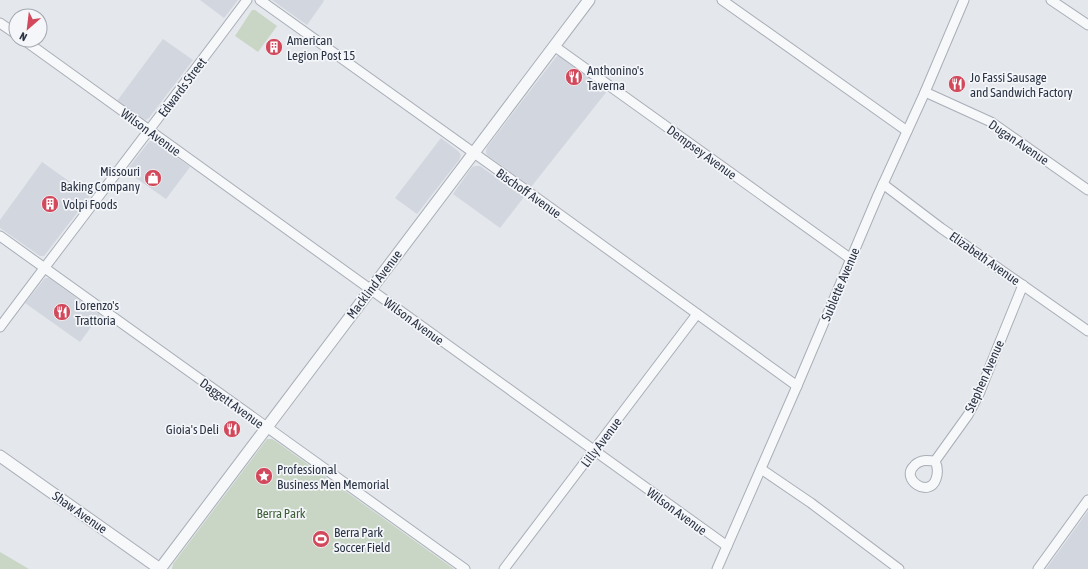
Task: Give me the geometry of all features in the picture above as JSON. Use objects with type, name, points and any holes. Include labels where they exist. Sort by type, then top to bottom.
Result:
[{"type":"street","name":"Edwards Street","points":[[0,326],[150,131],[247,0]]},
{"type":"street","name":"Bischoff Avenue","points":[[260,0],[797,386]]},
{"type":"street","name":"Macklind Avenue","points":[[160,569],[589,0]]},
{"type":"street","points":[[722,0],[907,131]]},
{"type":"street","name":"Sublette Avenue","points":[[717,569],[964,0]]},
{"type":"street","points":[[1051,0],[1088,26]]},
{"type":"street","name":"Dempsey Avenue","points":[[554,46],[851,259]]},
{"type":"street","name":"Wilson Avenue","points":[[35,48],[727,546]]},
{"type":"street","name":"Dugan Avenue","points":[[925,92],[991,122],[1088,190]]},
{"type":"street","name":"Elizabeth Avenue","points":[[883,184],[940,228],[1088,331]]},
{"type":"street","name":"Daggett Avenue","points":[[0,236],[266,428],[465,569]]},
{"type":"street","name":"Stephen Avenue","points":[[935,461],[968,415],[979,394],[1023,285]]},
{"type":"street","name":"Lilly Avenue","points":[[504,569],[696,314]]},
{"type":"street","name":"Shaw Avenue","points":[[0,456],[160,569]]},
{"type":"street","points":[[761,469],[811,503],[899,569]]},
{"type":"street","points":[[1038,569],[1088,500]]},
{"type":"shaded area","points":[[200,0],[238,0],[224,18]]},
{"type":"shaded area","points":[[272,0],[323,0],[324,1],[307,25]]},
{"type":"shaded area","points":[[163,39],[193,60],[149,118],[146,120],[141,119],[117,101]]},
{"type":"shaded area","points":[[559,55],[608,90],[531,187],[487,155],[487,147]]},
{"type":"shaded area","points":[[441,138],[461,155],[459,160],[417,214],[395,198]]},
{"type":"shaded area","points":[[150,141],[154,141],[190,167],[166,199],[126,171]]},
{"type":"shaded area","name":"Volpi Foods","points":[[42,162],[90,196],[44,256],[40,256],[0,228],[0,220]]},
{"type":"shaded area","points":[[480,166],[524,197],[500,228],[453,194],[472,167]]},
{"type":"shaded area","name":"Lorenzo's Trattoria","points":[[45,278],[49,278],[100,315],[80,342],[25,303]]},
{"type":"shaded area","points":[[1088,511],[1088,569],[1046,569]]},
{"type":"green space","name":"American Legion Post 15","points":[[252,10],[255,10],[277,26],[258,52],[235,36]]},
{"type":"green space","name":"Berra Park","points":[[267,439],[274,440],[454,569],[172,569],[173,564]]},
{"type":"green space","points":[[0,552],[29,569],[0,569]]},
{"type":"place","name":"American Legion Post 15","points":[[274,47]]},
{"type":"place","name":"Anthonino's Taverna","points":[[574,77]]},
{"type":"place","name":"Jo Fassi Sausage and Sandwich Factory","points":[[957,84]]},
{"type":"place","name":"Missouri Baking Company","points":[[153,178]]},
{"type":"place","name":"Volpi Foods","points":[[50,204]]},
{"type":"place","name":"Lorenzo's Trattoria","points":[[62,312]]},
{"type":"place","name":"Gioia's Deli","points":[[232,429]]},
{"type":"place","name":"Professional Business Men Memorial","points":[[264,476]]},
{"type":"place","name":"Berra Park Soccer Field","points":[[321,539]]}]
